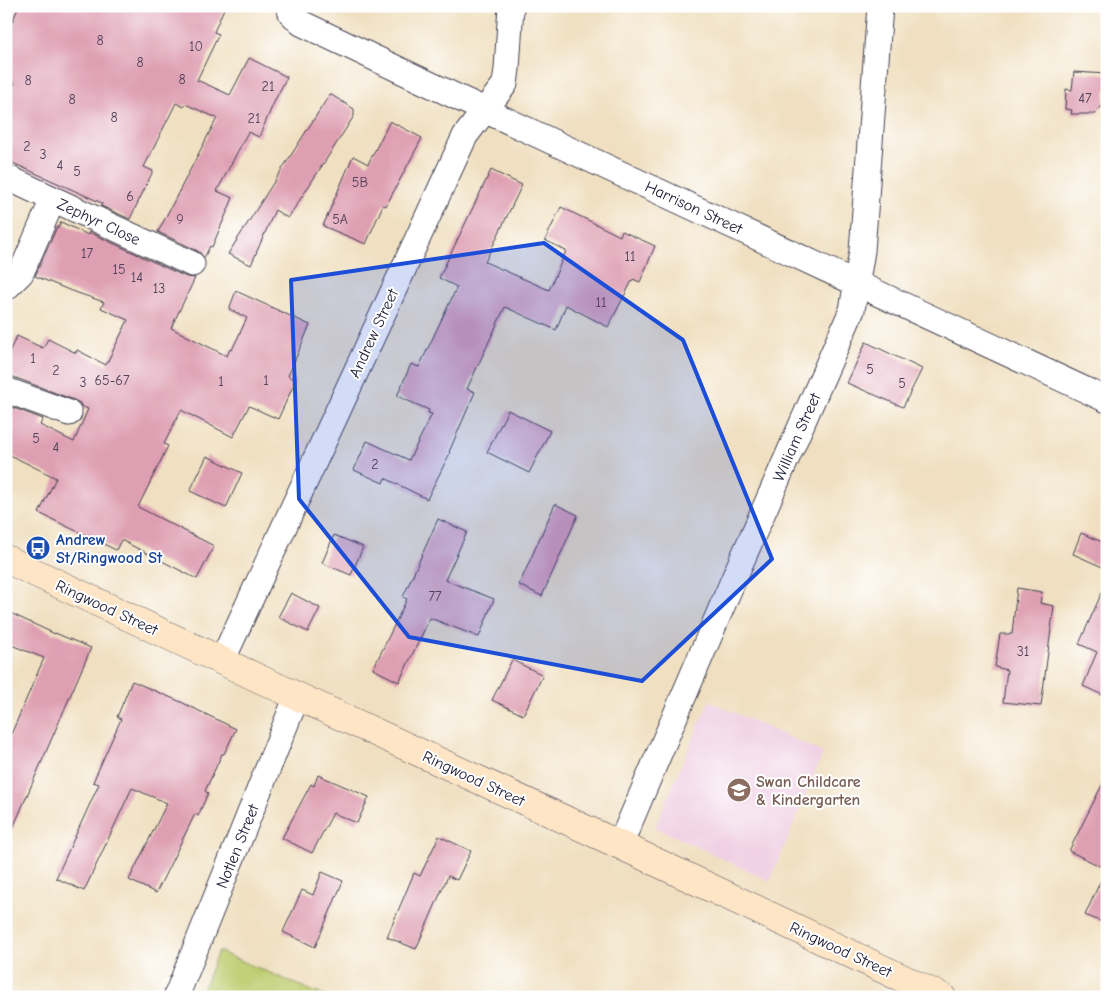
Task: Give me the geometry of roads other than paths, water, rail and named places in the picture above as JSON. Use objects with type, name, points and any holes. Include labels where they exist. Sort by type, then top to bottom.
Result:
[{"type":"main road","name":"Ringwood Street","points":[[6,559],[942,997]]},
{"type":"street","name":"Harrison Street","points":[[289,6],[291,12],[301,23],[485,111],[1107,400]]},
{"type":"street","name":"Andrew Street","points":[[222,661],[465,136],[505,84],[508,69],[511,6]]},
{"type":"street","name":"William Street","points":[[620,845],[852,310],[862,251],[880,6]]},
{"type":"street","name":"Zephyr Close","points":[[6,177],[192,264]]},
{"type":"street","points":[[6,288],[20,273],[53,199]]},
{"type":"street","points":[[6,390],[69,413]]},
{"type":"street","name":"Notlen Street","points":[[176,997],[297,696]]},
{"type":"place","name":"Andrew St/Ringwood St","points":[[38,548]]},
{"type":"place","name":"Swan Childcare & Kindergarten","points":[[739,790]]}]
